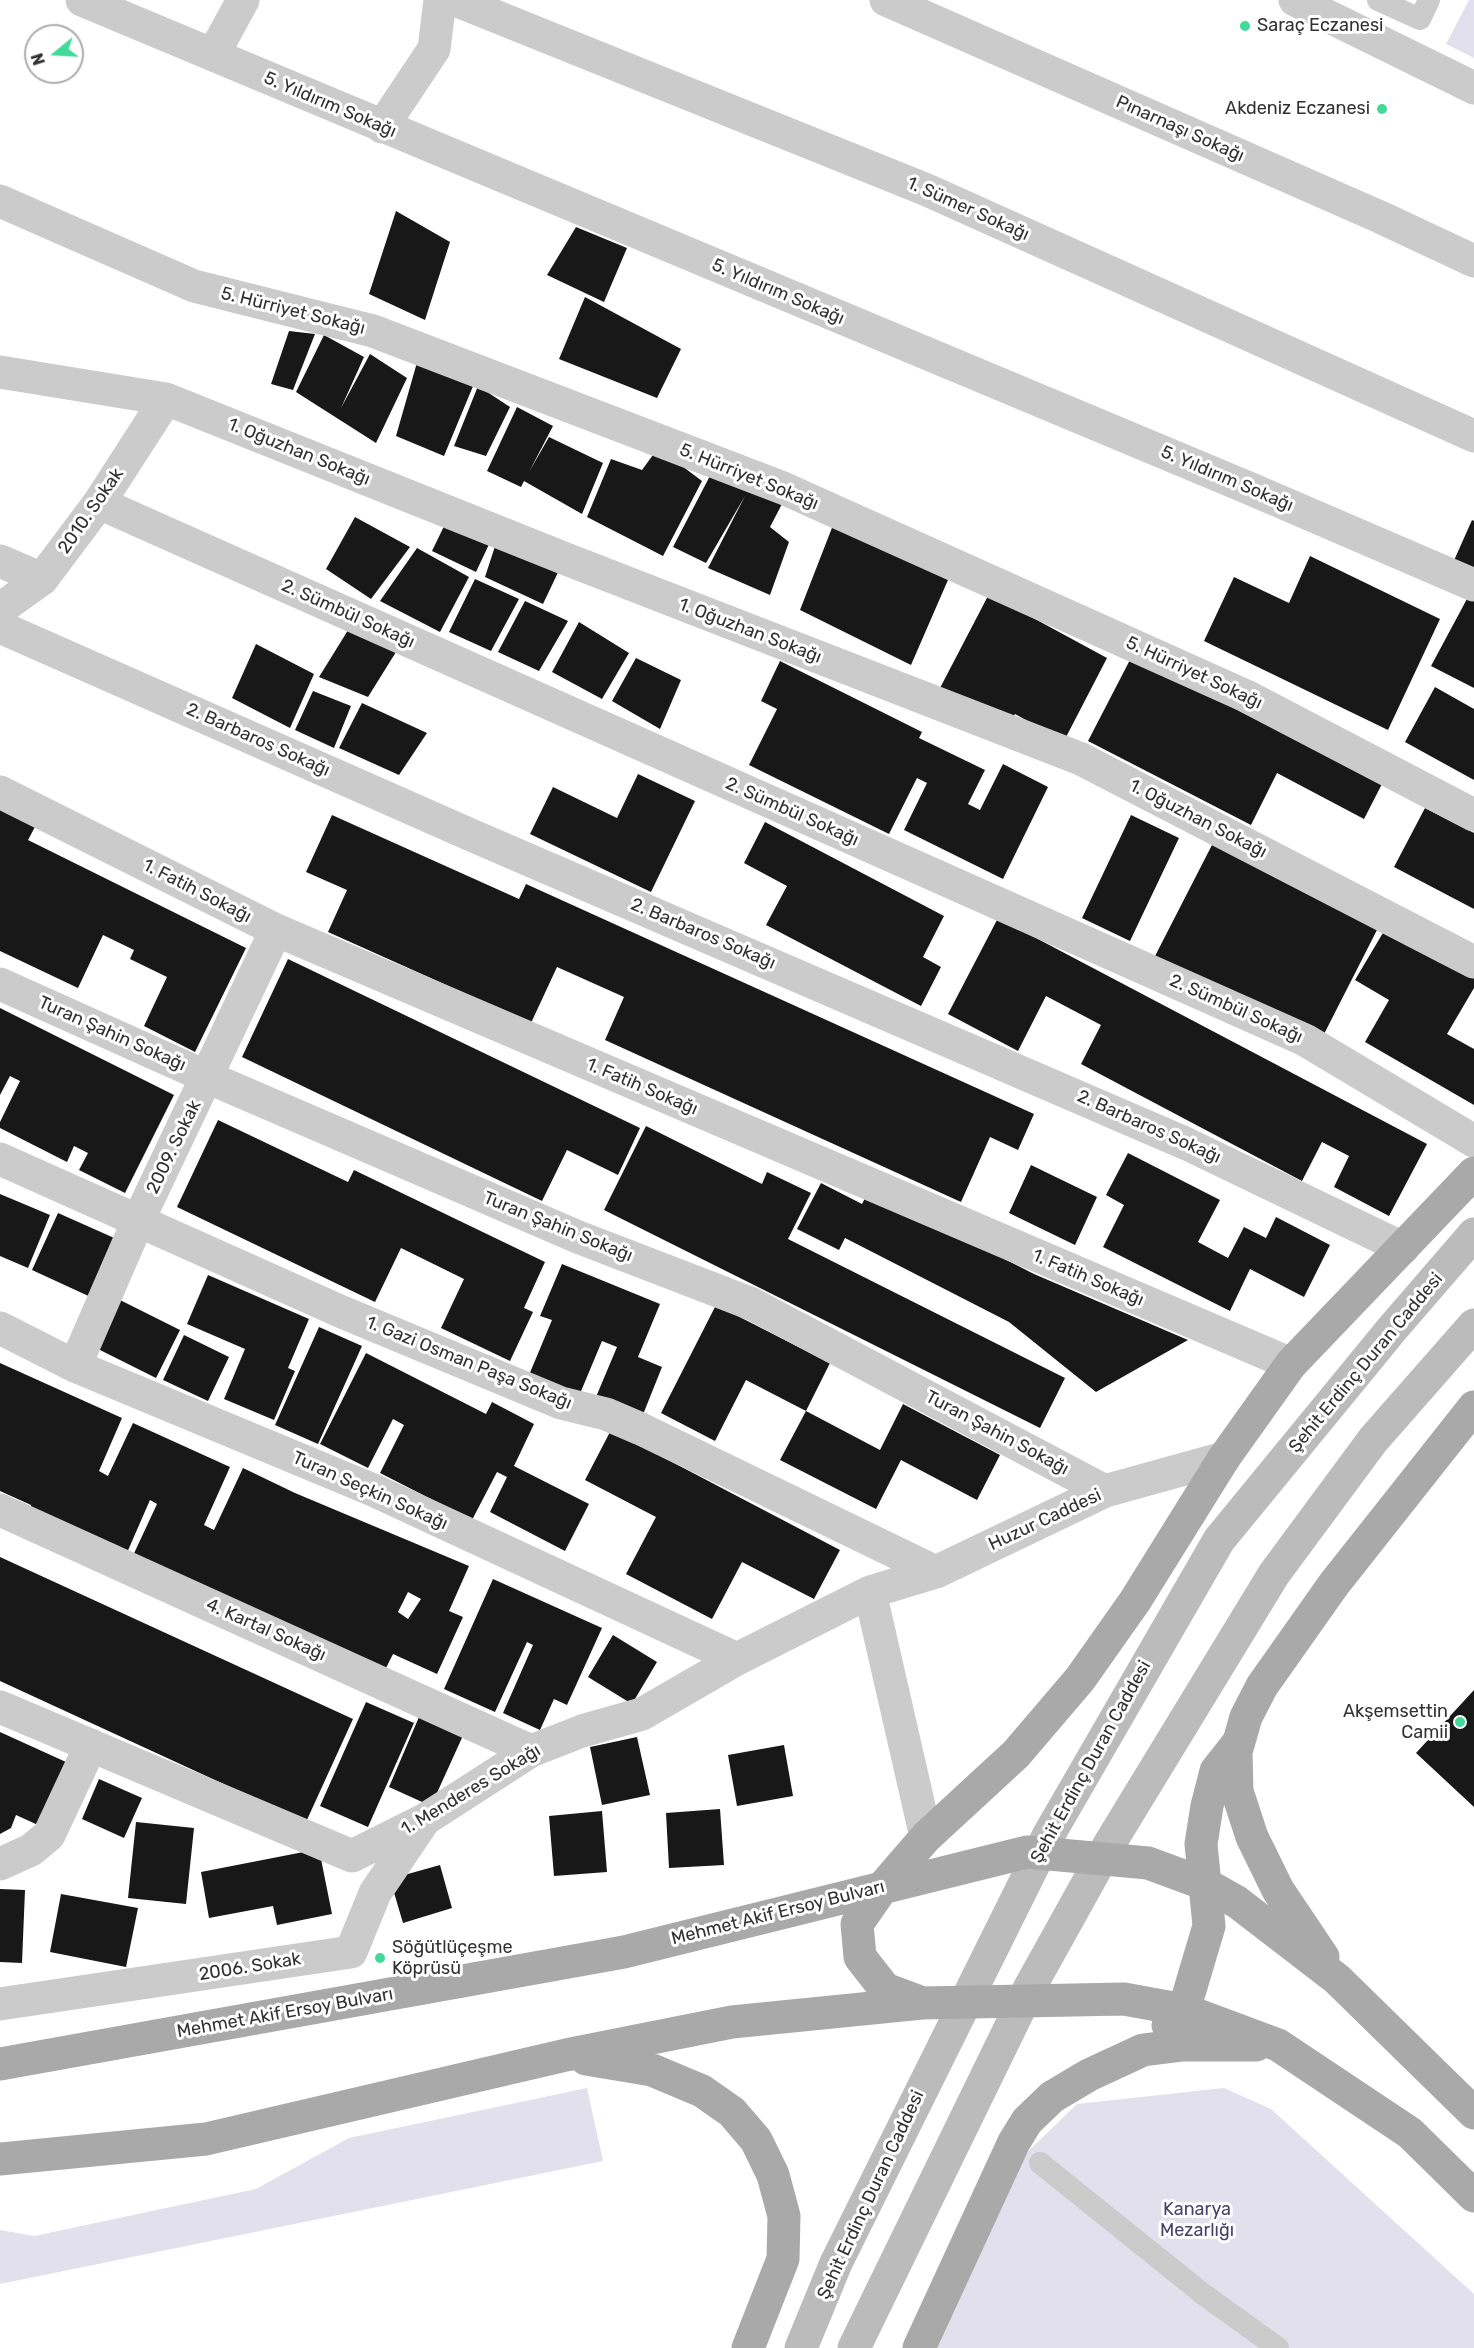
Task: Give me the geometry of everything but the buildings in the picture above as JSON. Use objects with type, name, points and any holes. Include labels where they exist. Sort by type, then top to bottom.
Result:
[{"type":"main road","points":[[922,2003],[885,1989],[860,1957],[857,1924],[882,1888],[926,1837],[1016,1754],[1080,1679],[1135,1600],[1224,1458],[1291,1364],[1474,1173]]},
{"type":"main road","name":"Şehit Erdinç Duran Caddesi","points":[[801,2348],[836,2263],[1048,1836],[1219,1540],[1392,1329],[1474,1234]]},
{"type":"main road","points":[[854,2348],[1030,1987],[1110,1843],[1274,1574],[1373,1440],[1474,1325]]},
{"type":"main road","points":[[1337,1979],[1278,1890],[1252,1837],[1237,1791],[1236,1752],[1246,1717],[1262,1686],[1334,1584],[1474,1407]]},
{"type":"main road","points":[[1143,2050],[1184,2010],[1209,1926],[1201,1844],[1207,1806],[1216,1772],[1239,1742]]},
{"type":"main road","name":"Mehmet Akif Ersoy Bulvarı","points":[[0,2064],[624,1952],[1027,1852],[1148,1863],[1205,1884],[1237,1902],[1337,1979],[1474,2113]]},
{"type":"main road","points":[[0,2159],[206,2139],[566,2055],[732,2022],[922,2003],[1124,1999],[1184,2010],[1278,2044],[1410,2133],[1474,2196]]},
{"type":"main road","points":[[920,2348],[1014,2142],[1027,2121],[1052,2097],[1089,2075],[1143,2050],[1183,2045],[1278,2044]]},
{"type":"main road","points":[[566,2055],[652,2070],[702,2091],[732,2112],[756,2140],[773,2175],[784,2216],[783,2259],[748,2348]]},
{"type":"street","name":"5. Yıldırım Sokağı","points":[[82,0],[1251,489],[1474,585]]},
{"type":"street","points":[[213,55],[243,0]]},
{"type":"street","points":[[382,127],[434,49],[440,0]]},
{"type":"street","name":"1. Sümer Sokağı","points":[[455,0],[927,190],[1474,436]]},
{"type":"street","name":"Pınarnaşı Sokağı","points":[[886,0],[1380,217],[1474,261]]},
{"type":"street","points":[[1301,1],[1474,88]]},
{"type":"street","name":"5. Hürriyet Sokağı","points":[[0,201],[194,285],[372,332],[783,488],[1246,696],[1474,815]]},
{"type":"street","name":"1. Oğuzhan Sokağı","points":[[0,372],[166,399],[592,570],[1081,759],[1474,962]]},
{"type":"street","name":"2010. Sokak","points":[[0,609],[42,579],[99,503],[166,399]]},
{"type":"street","name":"2. Sümbül Sokağı","points":[[99,503],[1305,1040],[1474,1142]]},
{"type":"street","points":[[0,561],[42,579]]},
{"type":"street","name":"2. Barbaros Sokağı","points":[[0,627],[471,835],[1177,1139],[1403,1248]]},
{"type":"street","name":"1. Fatih Sokağı","points":[[0,792],[276,930],[1291,1364]]},
{"type":"street","name":"2009. Sokak","points":[[75,1366],[138,1221],[276,930]]},
{"type":"street","name":"Turan Şahin Sokağı","points":[[0,984],[207,1077],[578,1237],[752,1304],[1105,1491]]},
{"type":"street","name":"1. Gazi Osman Paşa Sokağı","points":[[0,1159],[342,1312],[561,1403],[606,1414],[641,1429],[936,1572]]},
{"type":"street","name":"Turan Seçkin Sokağı","points":[[0,1328],[75,1366],[373,1490],[737,1659]]},
{"type":"street","name":"Huzur Caddesi","points":[[870,1592],[936,1572],[1105,1491],[1224,1458]]},
{"type":"street","name":"4. Kartal Sokağı","points":[[0,1510],[531,1751]]},
{"type":"street","points":[[870,1592],[926,1837]]},
{"type":"street","name":"1. Menderes Sokağı","points":[[0,1707],[352,1856],[424,1820],[531,1751],[582,1731],[642,1714],[737,1659],[870,1592]]},
{"type":"street","points":[[0,1864],[31,1850],[49,1835],[91,1745]]},
{"type":"street","name":"2006. Sokak","points":[[0,2004],[351,1952],[375,1893],[424,1820]]},
{"type":"lane","points":[[1378,0],[1420,19],[1430,0]]},
{"type":"lane","points":[[1040,2163],[1203,2294],[1278,2348]]},
{"type":"green space","points":[[1469,0],[1474,0],[1474,58],[1446,44]]},
{"type":"green space","points":[[587,2088],[603,2161],[0,2284],[0,2230],[34,2236],[256,2189],[349,2138]]},
{"type":"green space","name":"Kanarya Mezarlığı","points":[[1224,2088],[1271,2109],[1474,2294],[1474,2348],[933,2348],[1013,2166],[1077,2104]]},
{"type":"place","name":"Saraç Eczanesi","points":[[1245,26]]},
{"type":"place","name":"Akdeniz Eczanesi","points":[[1382,109]]},
{"type":"place","name":"Akşemsettin Camii","points":[[1460,1722]]},
{"type":"place","name":"Söğütlüçeşme Köprüsü","points":[[380,1958]]}]
